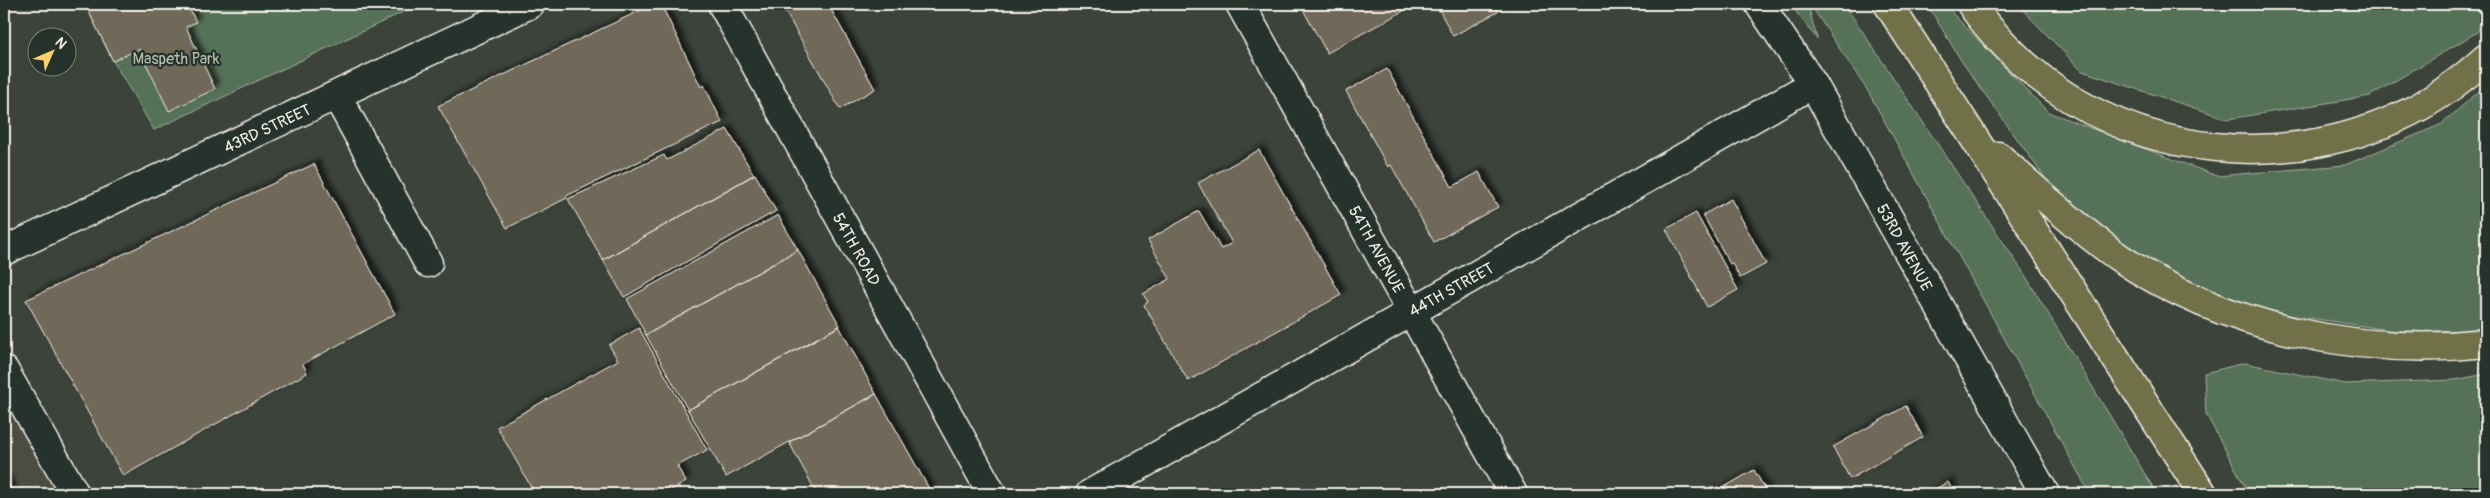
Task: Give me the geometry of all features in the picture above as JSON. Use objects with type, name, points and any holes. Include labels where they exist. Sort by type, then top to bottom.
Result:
[{"type":"highway","points":[[1888,4],[2203,494]]},
{"type":"highway","points":[[1970,4],[2004,45],[2038,76],[2071,99],[2103,116],[2140,132],[2218,148],[2257,150],[2301,146],[2342,137],[2377,126],[2420,107],[2486,58]]},
{"type":"highway","points":[[1969,129],[2057,208],[2118,256],[2189,296],[2226,311],[2312,336],[2349,342],[2392,346],[2486,343]]},
{"type":"street","name":"43RD STREET","points":[[4,251],[530,4]]},
{"type":"street","name":"54TH ROAD","points":[[722,4],[992,494]]},
{"type":"street","name":"54TH AVENUE","points":[[1240,4],[1513,494]]},
{"type":"street","name":"53RD AVENUE","points":[[1759,4],[1813,84],[2045,494]]},
{"type":"street","name":"44TH STREET","points":[[1090,494],[1813,84]]},
{"type":"street","points":[[337,96],[428,263]]},
{"type":"street","points":[[4,370],[75,494]]},
{"type":"shaded area","points":[[4,370],[75,494],[4,494]]},
{"type":"green space","name":"Maspeth Park","points":[[96,4],[420,4],[154,130],[113,61],[87,8]]},
{"type":"green space","points":[[1790,4],[1808,4],[1817,39]]},
{"type":"green space","points":[[1810,4],[1844,4],[2025,275],[2157,494],[2090,494],[1869,93]]},
{"type":"green space","points":[[1927,4],[1947,4],[1953,14],[2048,112],[2217,176],[2345,165],[2442,124],[2486,85],[2486,327],[2437,337],[2269,312],[2157,271],[2055,192],[1962,62]]},
{"type":"green space","points":[[2017,4],[2486,4],[2486,17],[2477,32],[2370,96],[2228,119],[2082,71]]},
{"type":"green space","points":[[2245,363],[2345,384],[2455,380],[2486,374],[2486,494],[2249,494],[2206,414],[2204,373]]},
{"type":"building","points":[[96,4],[187,4],[196,22],[186,27],[215,89],[169,111],[139,49],[113,61],[87,8]]},
{"type":"building","points":[[654,4],[661,4],[701,87],[704,85],[722,122],[566,196],[567,198],[507,228],[438,106]]},
{"type":"building","points":[[781,4],[828,4],[875,89],[840,109]]},
{"type":"building","points":[[1300,4],[1416,4],[1327,53]]},
{"type":"building","points":[[1436,4],[1495,4],[1499,11],[1453,36]]},
{"type":"building","points":[[1387,69],[1452,187],[1479,172],[1498,207],[1434,242],[1391,165],[1388,167],[1346,91]]},
{"type":"building","points":[[727,129],[754,175],[603,260],[568,199],[664,155],[667,160]]},
{"type":"building","points":[[1259,150],[1341,295],[1188,381],[1144,305],[1148,302],[1143,294],[1170,279],[1148,240],[1199,211],[1221,249],[1232,243],[1198,183]]},
{"type":"building","points":[[314,164],[395,314],[303,364],[307,373],[123,476],[26,300]]},
{"type":"building","points":[[755,174],[776,211],[624,297],[603,260]]},
{"type":"building","points":[[1731,199],[1766,264],[1740,278],[1732,263],[1730,264],[1703,215]]},
{"type":"building","points":[[1696,213],[1738,290],[1707,307],[1666,229]]},
{"type":"building","points":[[778,215],[798,250],[646,335],[627,299]]},
{"type":"building","points":[[798,250],[840,326],[688,410],[646,335]]},
{"type":"building","points":[[839,326],[876,394],[726,477],[688,410]]},
{"type":"building","points":[[639,328],[707,450],[677,466],[686,482],[664,494],[535,494],[497,427],[618,360],[609,345]]},
{"type":"building","points":[[876,394],[932,494],[817,494],[789,442]]},
{"type":"building","points":[[1906,406],[1923,437],[1850,479],[1833,447]]},
{"type":"building","points":[[1754,470],[1768,494],[1706,494],[1713,491],[1714,493]]},
{"type":"building","points":[[4,476],[14,494],[4,494]]},
{"type":"building","points":[[1948,482],[1955,494],[1926,494]]}]
